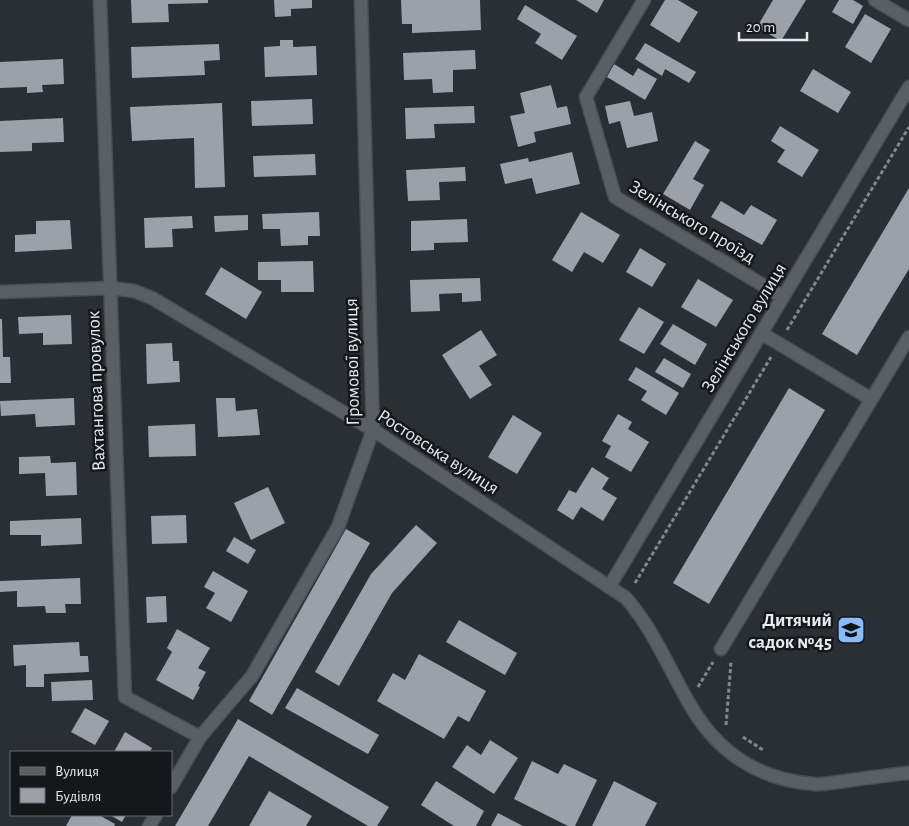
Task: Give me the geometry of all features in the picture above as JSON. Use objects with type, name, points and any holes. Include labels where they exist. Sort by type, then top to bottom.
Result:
[{"type":"street","name":"Вахтангова провулок","points":[[100,0],[126,697],[200,737]]},
{"type":"street","name":"Громової вулиця","points":[[172,785],[200,737],[252,676],[338,527],[373,430],[361,0]]},
{"type":"street","name":"Зелінського проїзд","points":[[644,0],[586,97],[615,197],[783,297]]},
{"type":"street","points":[[875,0],[909,20]]},
{"type":"street","name":"Зелінського вулиця","points":[[609,587],[909,87]]},
{"type":"street","name":"Ростовська вулиця","points":[[0,292],[110,288],[134,291],[152,298],[373,430],[626,598],[643,618],[706,729],[728,752],[755,769],[784,780],[816,784],[909,773]]},
{"type":"street","points":[[761,333],[872,399]]},
{"type":"street","points":[[726,652],[909,337]]},
{"type":"path","points":[[626,598],[909,127]]},
{"type":"path","points":[[689,702],[726,652]]},
{"type":"path","points":[[726,652],[726,726]]},
{"type":"building","points":[[131,0],[208,0],[208,3],[168,4],[169,22],[132,23]]},
{"type":"building","points":[[274,0],[312,0],[312,8],[291,9],[291,16],[275,17]]},
{"type":"building","points":[[401,0],[480,0],[481,30],[412,33],[412,24],[402,24]]},
{"type":"building","points":[[576,0],[604,0],[597,13]]},
{"type":"building","points":[[665,0],[678,0],[698,12],[679,43],[650,25]]},
{"type":"building","points":[[773,0],[806,0],[781,41],[757,27]]},
{"type":"building","points":[[839,0],[853,0],[863,6],[853,24],[832,12]]},
{"type":"building","points":[[525,5],[577,36],[562,60],[535,43],[541,34],[517,19]]},
{"type":"building","points":[[865,14],[891,29],[871,63],[845,47]]},
{"type":"building","points":[[280,40],[293,40],[293,47],[316,46],[317,75],[265,77],[264,47],[280,46]]},
{"type":"building","points":[[645,43],[696,72],[689,83],[665,69],[662,76],[635,59]]},
{"type":"building","points":[[219,44],[220,60],[204,61],[205,75],[132,78],[131,47]]},
{"type":"building","points":[[475,50],[476,69],[453,70],[453,92],[433,93],[432,79],[404,80],[403,53]]},
{"type":"building","points":[[63,59],[64,84],[42,85],[43,92],[27,93],[27,87],[0,88],[0,62]]},
{"type":"building","points":[[614,64],[633,76],[638,68],[657,79],[645,100],[607,77]]},
{"type":"building","points":[[813,69],[851,92],[838,113],[800,91]]},
{"type":"building","points":[[551,85],[557,108],[567,106],[571,124],[534,132],[536,142],[518,147],[510,116],[525,113],[520,93]]},
{"type":"building","points":[[312,99],[313,124],[252,126],[251,101]]},
{"type":"building","points":[[630,101],[634,116],[652,112],[658,141],[627,148],[620,121],[609,124],[605,106]]},
{"type":"building","points":[[222,103],[225,187],[195,188],[194,138],[132,141],[130,107]]},
{"type":"building","points":[[474,106],[475,123],[434,124],[435,138],[406,139],[405,108]]},
{"type":"building","points":[[63,118],[64,142],[32,143],[32,151],[0,152],[0,121]]},
{"type":"building","points":[[780,126],[819,150],[802,177],[777,162],[785,150],[771,141]]},
{"type":"building","points":[[695,141],[710,150],[693,179],[704,185],[690,210],[663,194]]},
{"type":"building","points":[[572,152],[580,184],[536,194],[532,178],[505,184],[500,164],[528,158],[529,162]]},
{"type":"building","points":[[315,154],[316,175],[254,177],[253,156]]},
{"type":"building","points":[[465,167],[466,181],[439,182],[440,200],[408,201],[406,170]]},
{"type":"building","points":[[909,188],[909,269],[857,355],[822,334]]},
{"type":"building","points":[[721,201],[744,215],[751,205],[777,220],[762,245],[711,217]]},
{"type":"building","points":[[319,212],[320,236],[308,236],[308,245],[281,246],[280,229],[263,229],[262,214]]},
{"type":"building","points":[[581,212],[620,235],[603,263],[584,252],[572,272],[552,260]]},
{"type":"building","points":[[248,215],[248,230],[215,232],[214,216]]},
{"type":"building","points":[[192,216],[193,228],[172,229],[173,247],[145,248],[144,218]]},
{"type":"building","points":[[467,219],[468,242],[434,243],[434,250],[411,251],[411,221]]},
{"type":"building","points":[[70,220],[72,249],[15,252],[15,235],[36,234],[36,221]]},
{"type":"building","points":[[640,248],[666,264],[652,287],[626,272]]},
{"type":"building","points":[[313,261],[314,292],[281,292],[281,280],[258,280],[258,262]]},
{"type":"building","points":[[221,267],[262,292],[246,319],[205,294]]},
{"type":"building","points":[[480,278],[481,301],[462,302],[462,293],[439,294],[440,311],[411,312],[410,280]]},
{"type":"building","points":[[698,279],[733,300],[716,327],[681,307]]},
{"type":"building","points":[[639,307],[664,322],[644,354],[619,340]]},
{"type":"building","points":[[71,315],[72,344],[43,345],[43,333],[19,334],[18,317]]},
{"type":"building","points":[[0,319],[2,319],[3,357],[10,357],[11,383],[0,383]]},
{"type":"building","points":[[673,324],[707,344],[695,365],[660,344]]},
{"type":"building","points":[[481,330],[497,355],[479,366],[492,385],[470,399],[442,355]]},
{"type":"building","points":[[172,343],[173,361],[179,361],[180,382],[147,384],[146,344]]},
{"type":"building","points":[[664,358],[691,374],[683,388],[655,372]]},
{"type":"building","points":[[636,367],[679,393],[666,415],[641,400],[647,391],[628,380]]},
{"type":"building","points":[[789,388],[825,410],[709,604],[673,583]]},
{"type":"building","points":[[74,398],[75,425],[36,427],[35,414],[1,416],[0,401]]},
{"type":"building","points":[[216,398],[235,398],[236,411],[257,409],[260,435],[218,437]]},
{"type":"building","points":[[618,414],[632,422],[628,429],[649,442],[631,472],[605,457],[611,446],[602,441]]},
{"type":"building","points":[[513,415],[542,433],[517,474],[488,457]]},
{"type":"building","points":[[195,424],[196,456],[149,457],[148,426]]},
{"type":"building","points":[[50,456],[51,463],[76,462],[77,495],[46,496],[45,473],[19,474],[19,457]]},
{"type":"building","points":[[592,467],[609,478],[602,489],[617,498],[603,521],[581,507],[573,520],[557,510],[569,490],[576,493]]},
{"type":"building","points":[[268,487],[285,523],[251,540],[234,503]]},
{"type":"building","points":[[186,515],[187,543],[152,544],[151,516]]},
{"type":"building","points":[[81,518],[82,544],[41,546],[41,535],[10,535],[10,521]]},
{"type":"building","points":[[416,525],[437,543],[392,593],[339,686],[315,672],[371,574]]},
{"type":"building","points":[[346,529],[370,543],[272,715],[249,701]]},
{"type":"building","points":[[234,537],[256,550],[248,564],[226,551]]},
{"type":"building","points":[[213,571],[248,591],[231,622],[206,608],[215,593],[204,587]]},
{"type":"building","points":[[80,578],[81,604],[65,604],[66,613],[46,613],[45,606],[17,607],[17,591],[0,592],[0,581]]},
{"type":"building","points":[[166,596],[167,622],[147,623],[146,597]]},
{"type":"building","points":[[459,620],[517,653],[505,675],[446,642]]},
{"type":"building","points":[[177,629],[210,648],[198,668],[206,672],[193,700],[156,680],[172,652],[167,648]]},
{"type":"building","points":[[79,642],[80,656],[88,656],[89,672],[44,674],[44,687],[26,687],[26,665],[14,666],[13,645]]},
{"type":"building","points":[[419,654],[486,691],[469,722],[458,716],[444,739],[377,701],[393,673],[405,680]]},
{"type":"building","points":[[92,680],[93,700],[52,701],[51,682]]},
{"type":"building","points":[[297,688],[379,735],[368,754],[285,708]]},
{"type":"building","points":[[85,708],[109,721],[95,745],[71,732]]},
{"type":"building","points":[[238,719],[389,807],[377,826],[368,826],[249,756],[208,826],[175,826]]},
{"type":"building","points":[[125,732],[152,748],[150,751],[115,751]]},
{"type":"building","points":[[490,740],[518,758],[494,794],[452,767],[467,745],[481,755]]},
{"type":"building","points":[[532,761],[558,774],[564,764],[597,780],[575,826],[568,826],[514,799]]},
{"type":"building","points":[[436,781],[484,811],[476,826],[454,826],[421,805]]},
{"type":"building","points":[[614,781],[657,803],[645,826],[592,826]]},
{"type":"building","points":[[269,791],[312,816],[306,826],[249,826]]},
{"type":"building","points":[[498,813],[523,826],[491,826]]},
{"type":"building","points":[[71,816],[101,816],[115,824],[114,826],[66,826]]},
{"type":"building","points":[[112,816],[125,816],[122,822]]},
{"type":"place","name":"Дитячий садок №45","points":[[851,630]]}]
